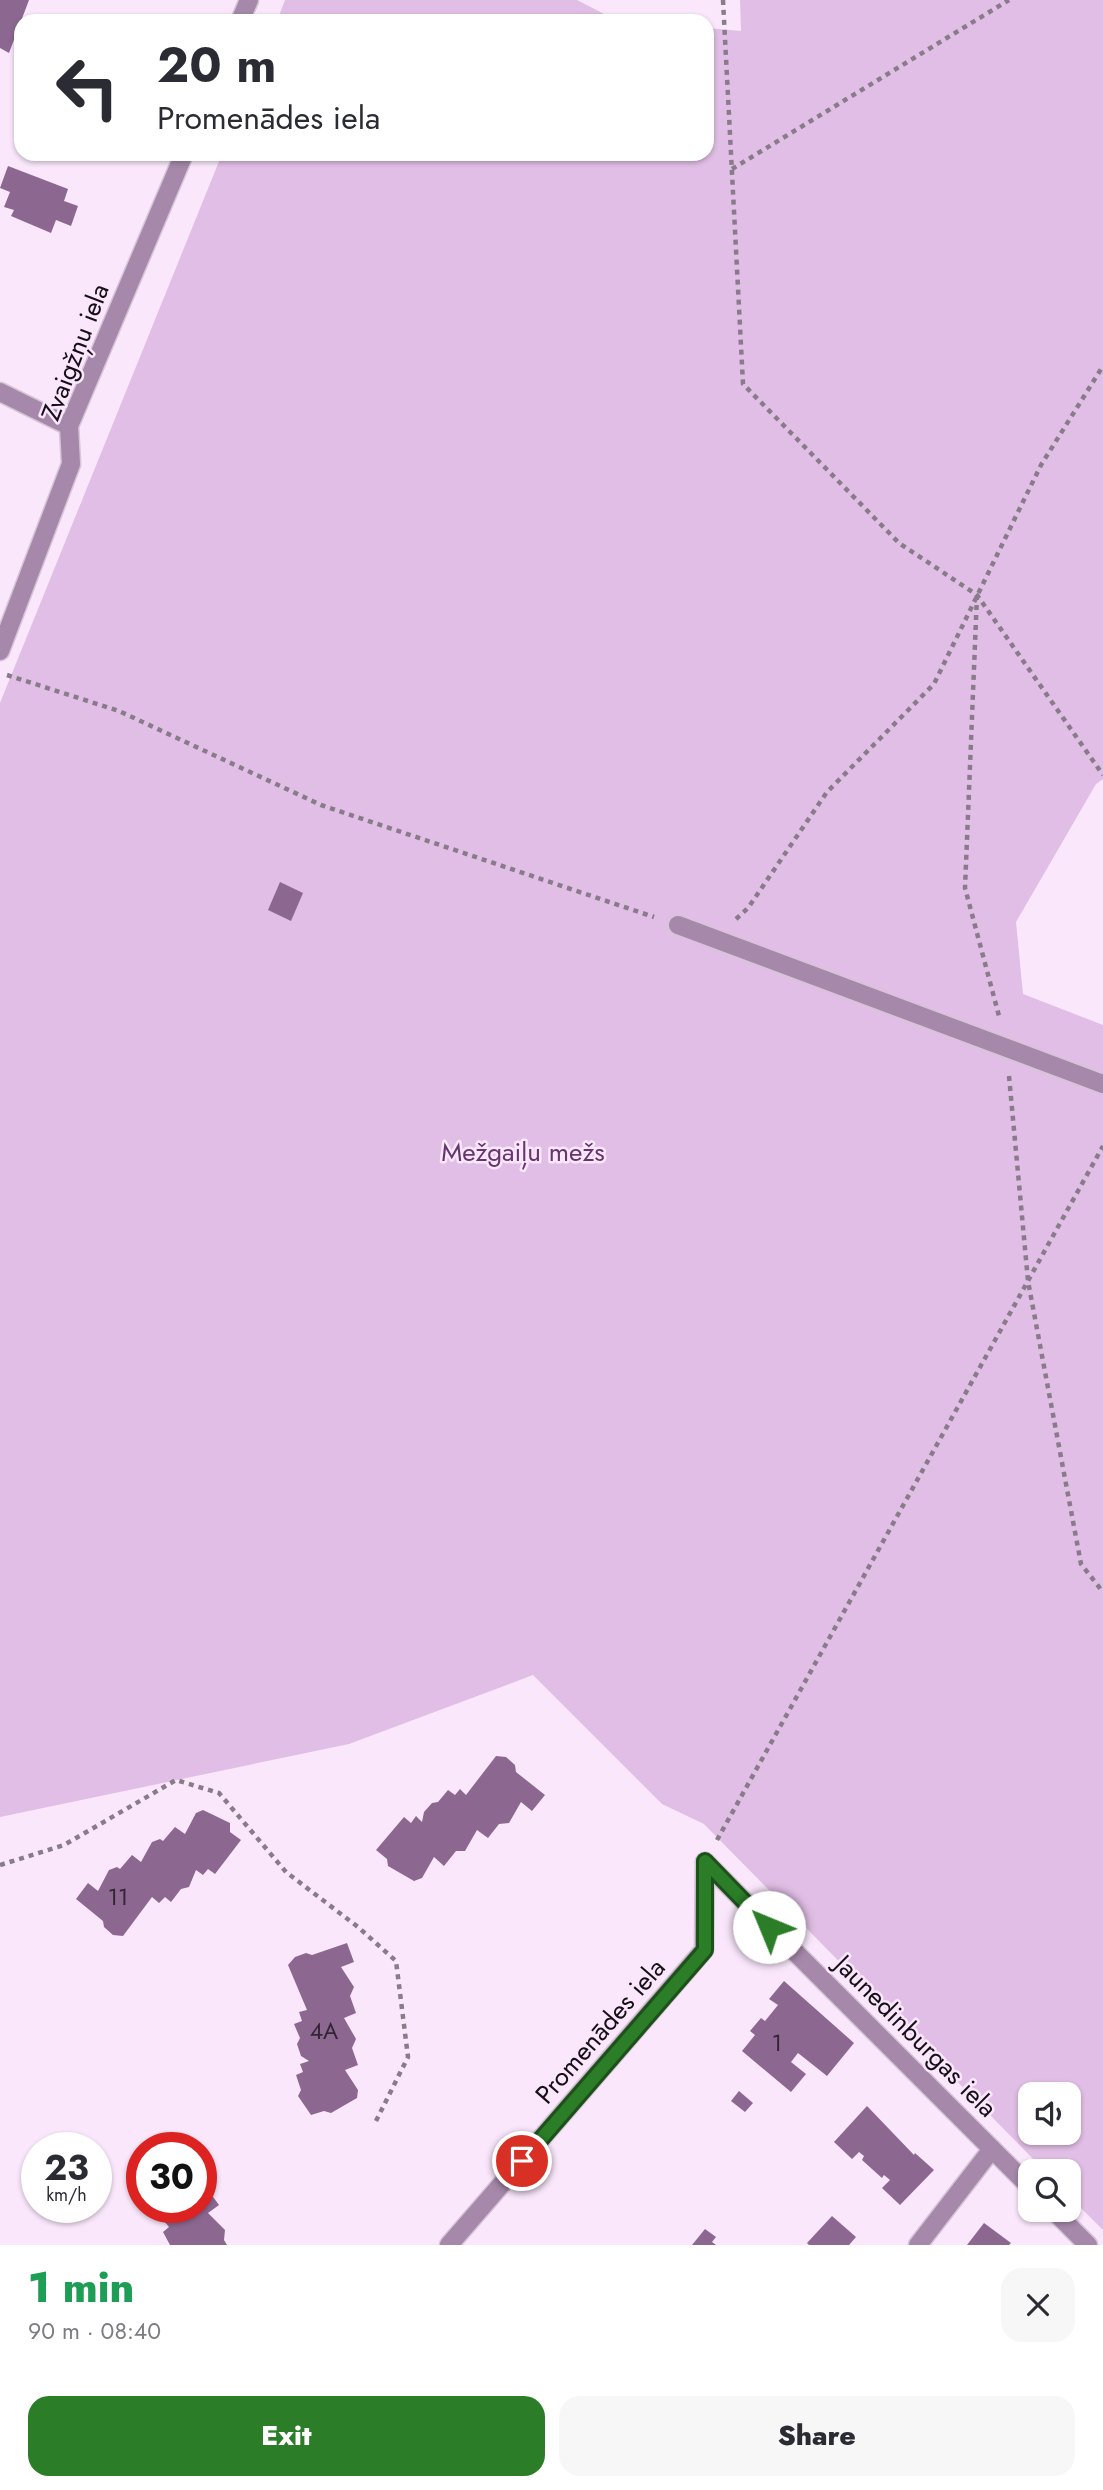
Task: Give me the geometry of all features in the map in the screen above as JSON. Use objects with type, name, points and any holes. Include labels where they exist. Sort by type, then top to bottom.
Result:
[{"type":"street","name":"Zvaigžņu iela","points":[[0,651],[71,464],[69,426],[181,161]]},
{"type":"street","points":[[0,392],[69,426]]},
{"type":"street","points":[[678,925],[1103,1084]]},
{"type":"street","name":"Jaunedinburgas iela","points":[[705,1861],[1018,2175]]},
{"type":"street","name":"Promenādes iela","points":[[449,2245],[705,1950],[705,1861]]},
{"type":"street","points":[[918,2245],[992,2149]]},
{"type":"street","points":[[1066,2222],[1088,2245]]},
{"type":"path","points":[[723,0],[743,384],[899,543],[976,595],[1103,775]]},
{"type":"path","points":[[732,169],[1009,0]]},
{"type":"path","points":[[714,938],[748,908],[827,792],[934,684],[1041,465],[1103,366]]},
{"type":"path","points":[[976,595],[965,888],[1007,1048],[1028,1281],[1081,1564],[1103,1592]]},
{"type":"path","points":[[0,673],[119,711],[321,805],[678,925]]},
{"type":"path","points":[[705,1861],[1103,1146]]},
{"type":"path","points":[[0,1865],[64,1845],[176,1780],[219,1793],[286,1872],[358,1927],[396,1961],[408,2057],[376,2121]]},
{"type":"green space","points":[[285,0],[577,0],[604,14],[280,14]]},
{"type":"green space","name":"Mežgaiļu mežs","points":[[740,0],[1103,0],[1103,779],[1096,784],[1016,922],[1023,994],[1103,1025],[1103,2230],[1081,2208],[1081,2159],[1033,2159],[1019,2145],[1081,2145],[1081,2082],[1018,2082],[1018,2144],[704,1824],[662,1804],[533,1675],[349,1744],[0,1817],[0,703],[219,161],[714,161],[714,29],[741,31]]},
{"type":"building","points":[[0,0],[29,0],[24,14],[14,14],[14,40],[9,53],[0,48]]},
{"type":"building","points":[[8,166],[68,189],[64,201],[78,206],[71,226],[56,220],[51,233],[11,216],[14,210],[4,207],[10,192],[0,188]]},
{"type":"building","points":[[280,882],[303,893],[291,921],[268,910]]},
{"type":"building","points":[[496,1756],[506,1757],[515,1765],[516,1772],[545,1795],[532,1811],[521,1802],[509,1823],[499,1824],[488,1838],[477,1830],[465,1851],[456,1851],[444,1866],[434,1857],[422,1878],[414,1881],[388,1866],[387,1859],[376,1850],[404,1817],[411,1823],[416,1816],[422,1822],[424,1812],[448,1790],[455,1795],[460,1789],[466,1795]]},
{"type":"building","points":[[203,1810],[230,1823],[230,1832],[241,1840],[215,1874],[208,1869],[203,1875],[196,1870],[189,1887],[181,1889],[171,1902],[165,1897],[159,1903],[152,1897],[123,1936],[113,1935],[104,1927],[103,1921],[76,1899],[88,1883],[98,1891],[109,1870],[117,1867],[120,1869],[132,1855],[141,1862],[152,1842],[160,1839],[163,1841],[175,1827],[185,1834],[196,1813]]},
{"type":"building","points":[[347,1943],[354,1962],[341,1967],[354,1987],[350,1996],[356,2013],[344,2018],[356,2039],[352,2048],[358,2065],[345,2070],[358,2090],[357,2098],[331,2113],[324,2111],[311,2115],[298,2096],[301,2090],[296,2075],[303,2072],[300,2064],[309,2061],[301,2056],[297,2044],[300,2038],[294,2024],[302,2021],[299,2012],[307,2010],[288,1965],[295,1957],[306,1953],[312,1955]]},
{"type":"building","points":[[784,1981],[854,2043],[827,2076],[798,2053],[791,2062],[806,2074],[791,2092],[742,2051],[755,2035],[750,2031],[761,2018],[765,2021],[778,2005],[769,1999]]},
{"type":"building","points":[[739,2091],[753,2103],[745,2112],[731,2101]]},
{"type":"building","points":[[867,2106],[914,2155],[915,2153],[934,2170],[900,2205],[882,2188],[890,2180],[884,2175],[882,2178],[862,2160],[864,2156],[859,2152],[852,2159],[834,2142]]},
{"type":"building","points":[[832,2216],[856,2237],[849,2245],[809,2245],[807,2243]]},
{"type":"building","points":[[217,2222],[225,2230],[224,2240],[227,2245],[170,2245],[163,2232],[169,2227],[166,2223]]},
{"type":"building","points":[[984,2223],[1011,2243],[967,2245]]},
{"type":"building","points":[[705,2229],[716,2237],[712,2242],[716,2245],[692,2245]]},
{"type":"route","points":[[522,2161],[705,1950],[705,1861],[769,1927]]}]
